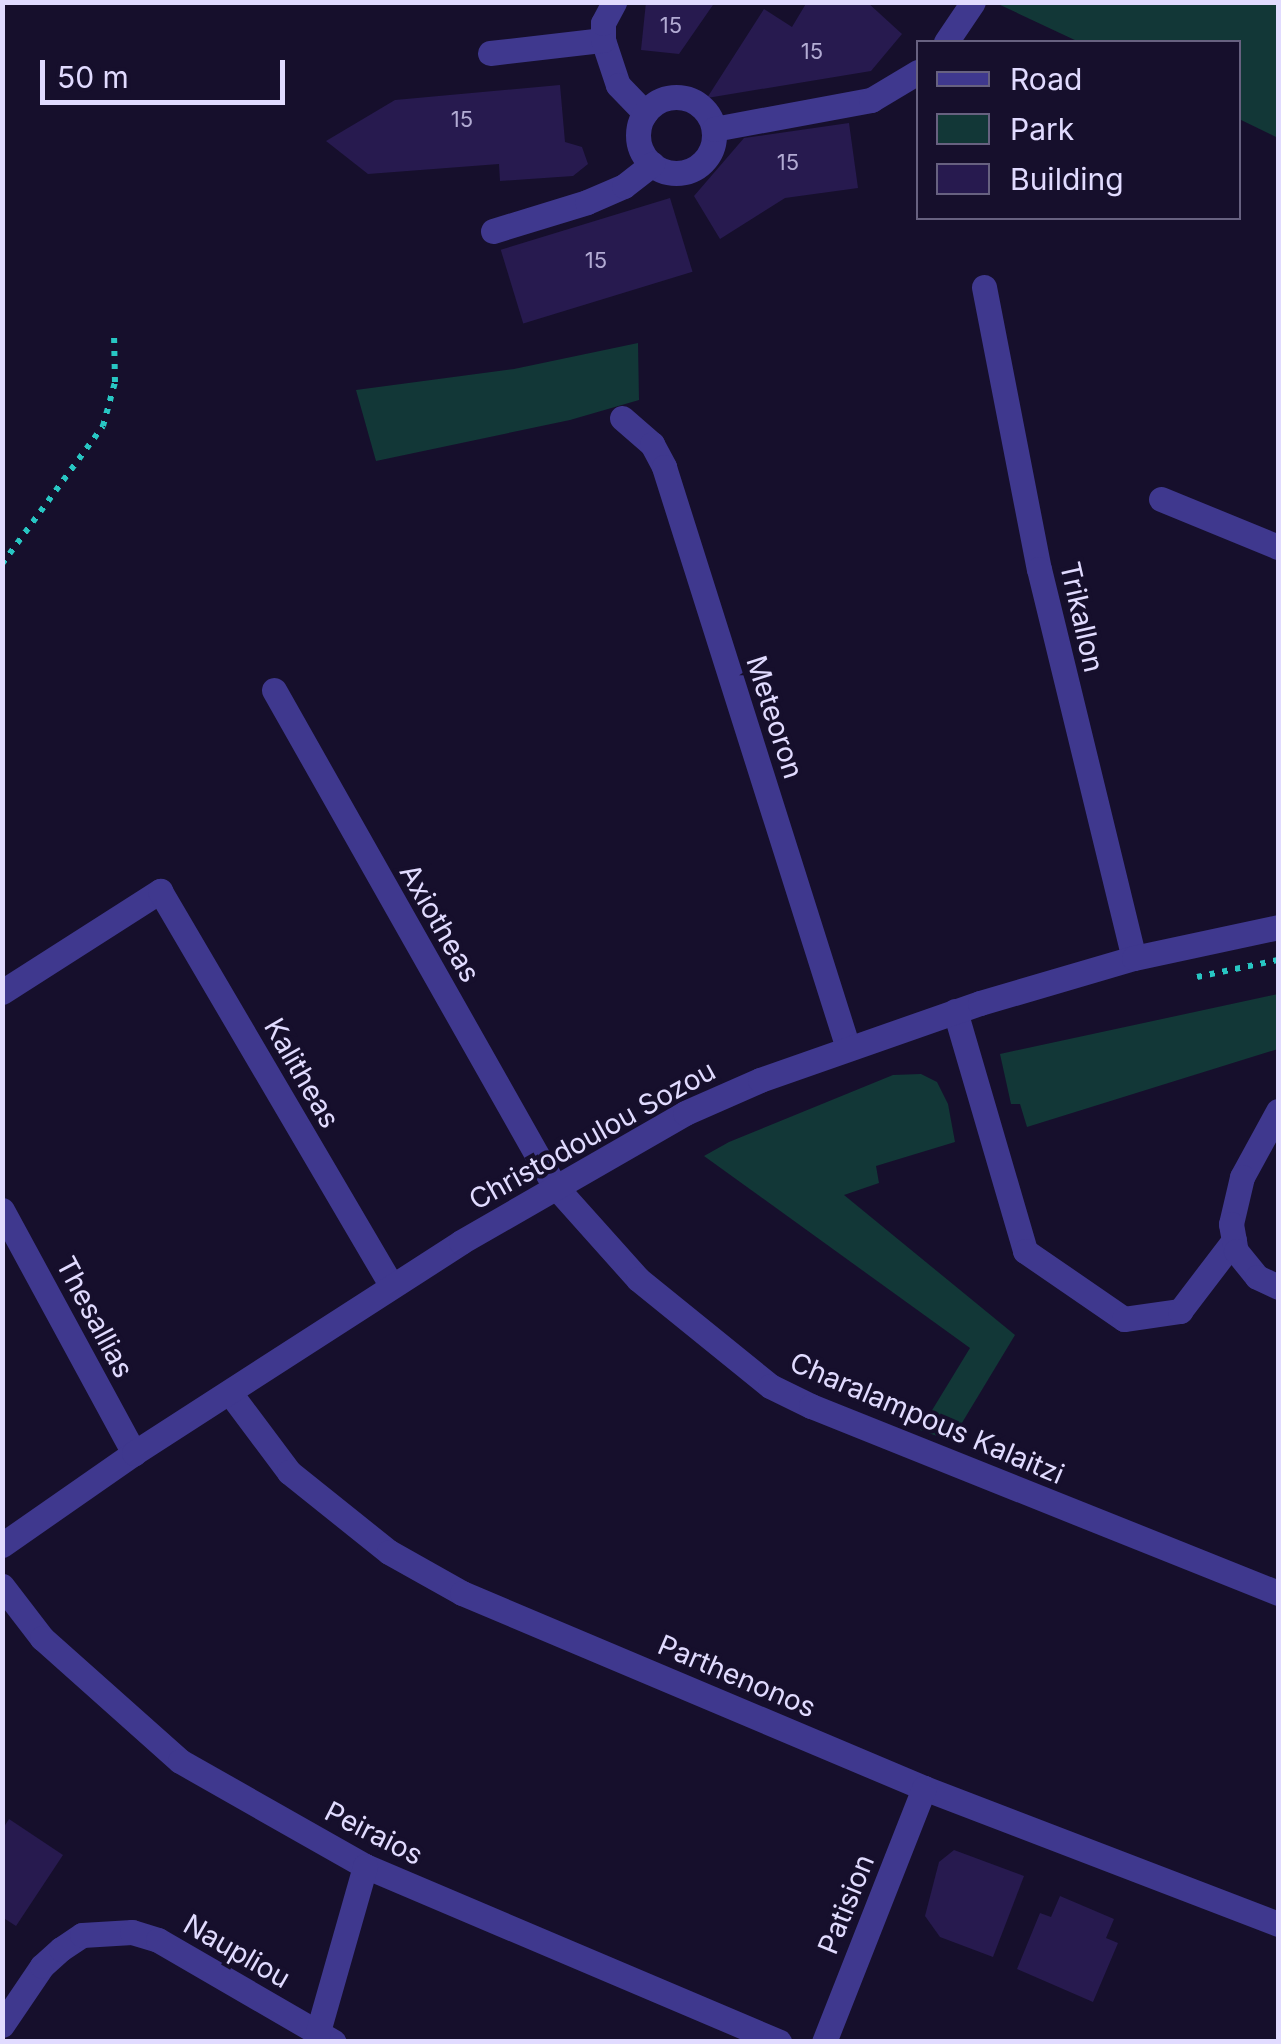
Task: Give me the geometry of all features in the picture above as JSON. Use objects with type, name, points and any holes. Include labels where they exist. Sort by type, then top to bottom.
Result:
[{"type":"street","points":[[614,2],[603,22],[602,40],[618,86],[645,113]]},
{"type":"street","points":[[947,40],[973,2]]},
{"type":"street","points":[[490,53],[602,40]]},
{"type":"street","points":[[714,129],[871,100],[916,73]]},
{"type":"street","points":[[669,97],[689,99],[705,111],[714,129],[711,149],[699,165],[680,173],[652,164],[638,140],[645,113],[669,97]]},
{"type":"street","points":[[493,230],[587,202],[624,186],[652,164]]},
{"type":"street","name":"Trikallon","points":[[984,288],[1039,569],[1134,958]]},
{"type":"street","name":"Meteoron","points":[[622,418],[652,444],[664,467],[848,1048]]},
{"type":"street","points":[[1161,499],[1278,547]]},
{"type":"street","name":"Axiotheas","points":[[274,690],[554,1186]]},
{"type":"street","name":"Kalitheas","points":[[2,992],[160,891],[392,1286]]},
{"type":"street","name":"Christodoulou Sozou","points":[[2,1545],[134,1452],[392,1286],[554,1186],[685,1113],[848,1048],[955,1011],[1134,958],[1278,927]]},
{"type":"street","points":[[955,1011],[1025,1251],[1124,1320],[1180,1310],[1234,1240]]},
{"type":"street","points":[[1278,1110],[1242,1177],[1231,1224],[1236,1251],[1257,1277],[1278,1286]]},
{"type":"street","name":"Charalampous Kalaitzi","points":[[554,1186],[638,1278],[770,1386],[1278,1593]]},
{"type":"street","name":"Thesallias","points":[[2,1210],[134,1452]]},
{"type":"street","name":"Parthenonos","points":[[230,1393],[289,1472],[389,1552],[462,1593],[924,1788],[1278,1924]]},
{"type":"street","name":"Peiraios","points":[[2,1586],[42,1638],[180,1761],[365,1866],[779,2042]]},
{"type":"street","name":"Patision","points":[[824,2042],[924,1788]]},
{"type":"street","points":[[322,2038],[365,1866]]},
{"type":"street","name":"Naupliou","points":[[2,2026],[42,1966],[82,1936],[104,1931],[132,1932],[158,1940],[322,2038]]},
{"type":"path","points":[[2,564],[103,426],[114,382],[114,336]]},
{"type":"green space","points":[[996,3],[1278,3],[1278,138],[1241,120],[1241,40],[1075,40]]},
{"type":"green space","points":[[638,343],[639,400],[570,420],[376,461],[356,390],[514,369]]},
{"type":"green space","points":[[1278,994],[1278,1049],[1027,1127],[1020,1104],[1011,1104],[1000,1054]]},
{"type":"green space","points":[[921,1074],[937,1082],[948,1104],[955,1142],[876,1166],[879,1183],[844,1195],[1015,1335],[951,1441],[920,1430],[970,1348],[704,1156],[729,1142],[893,1075]]},
{"type":"building","points":[[646,2],[715,2],[679,54],[641,50]]},
{"type":"building","points":[[807,2],[867,2],[902,34],[871,71],[707,98],[764,9],[792,27]]},
{"type":"building","points":[[560,85],[565,142],[582,147],[588,164],[573,176],[500,181],[499,164],[368,174],[326,141],[395,100]]},
{"type":"building","points":[[849,123],[858,188],[785,198],[720,239],[694,196],[744,138]]},
{"type":"building","points":[[670,198],[693,272],[523,323],[501,250]]},
{"type":"building","points":[[9,1819],[63,1855],[16,1926],[2,1917],[2,1830]]},
{"type":"building","points":[[954,1850],[1024,1876],[993,1957],[940,1937],[925,1916],[939,1862]]},
{"type":"building","points":[[1060,1896],[1114,1919],[1106,1938],[1118,1943],[1093,2002],[1017,1969],[1040,1913],[1051,1917]]}]
